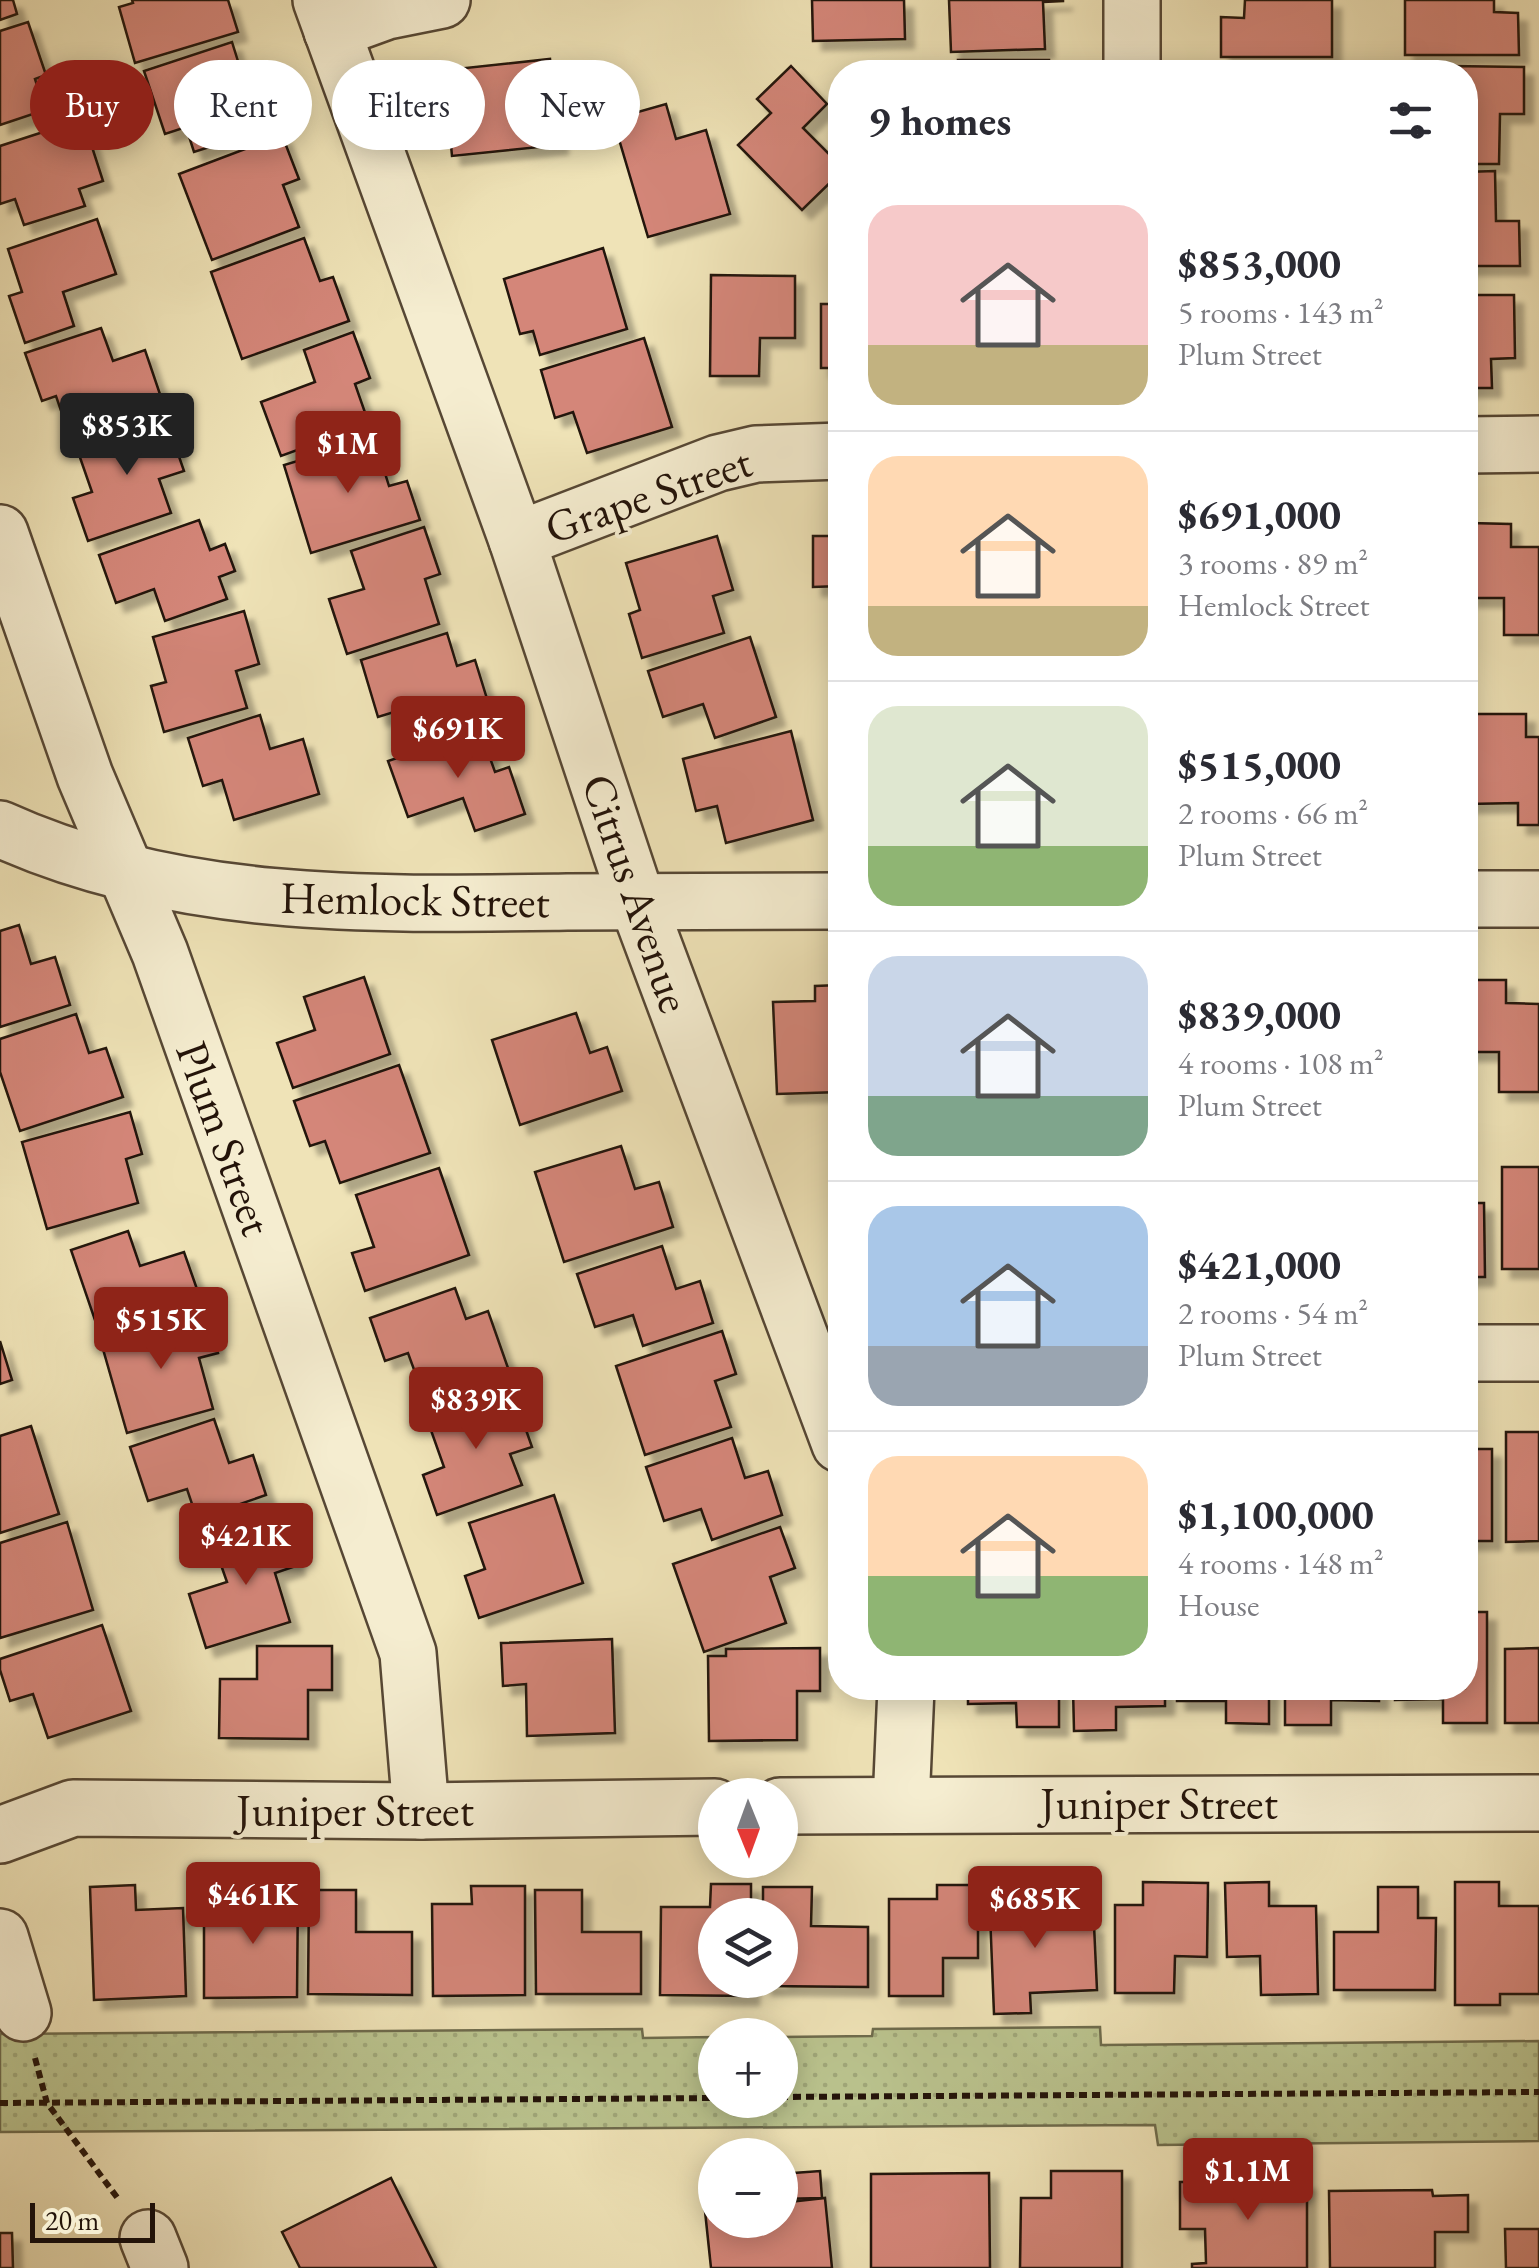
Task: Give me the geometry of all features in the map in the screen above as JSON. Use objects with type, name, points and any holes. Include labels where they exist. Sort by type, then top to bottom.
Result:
[{"type":"street","points":[[327,15],[387,11],[442,0]]},
{"type":"street","points":[[1132,0],[1132,60]]},
{"type":"street","name":"Citrus Avenue","points":[[327,15],[517,540],[637,901],[828,1392]]},
{"type":"street","points":[[1478,445],[1539,444]]},
{"type":"street","name":"Grape Street","points":[[517,540],[718,464],[756,454],[828,451]]},
{"type":"street","name":"Plum Street","points":[[0,534],[84,776],[160,954],[408,1653],[421,1811]]},
{"type":"street","name":"Hemlock Street","points":[[0,829],[126,873],[222,891],[326,903],[828,900]]},
{"type":"street","points":[[1478,899],[1539,899]]},
{"type":"street","points":[[1478,1353],[1539,1353]]},
{"type":"street","points":[[901,1804],[905,1700]]},
{"type":"street","name":"Juniper Street","points":[[798,1806],[1539,1803]]},
{"type":"street","name":"Juniper Street","points":[[0,1835],[73,1808],[421,1811],[698,1806]]},
{"type":"street","points":[[0,1937],[23,2013]]},
{"type":"path","points":[[798,2098],[1539,2092]]},
{"type":"path","points":[[0,2103],[698,2098]]},
{"type":"path","points":[[47,2102],[154,2253]]},
{"type":"green space","points":[[1100,2027],[1101,2045],[1539,2041],[1539,2141],[1158,2145],[1155,2125],[0,2132],[0,2034],[642,2029],[643,2038],[698,2037],[698,2118],[798,2118],[798,2037],[872,2036],[873,2029]]},
{"type":"building","points":[[0,0],[13,0],[17,14],[0,20]]},
{"type":"building","points":[[132,0],[228,0],[238,32],[134,60],[119,7],[133,3]]},
{"type":"building","points":[[812,0],[904,0],[905,39],[813,41]]},
{"type":"building","points":[[949,0],[1063,1],[1043,2],[1045,49],[951,52]]},
{"type":"building","points":[[1245,0],[1332,0],[1332,57],[1221,57],[1221,17],[1244,18]]},
{"type":"building","points":[[1405,0],[1494,0],[1494,12],[1518,13],[1519,55],[1405,55]]},
{"type":"building","points":[[28,22],[41,60],[30,60],[30,115],[0,125],[0,31]]},
{"type":"building","points":[[232,42],[238,60],[177,60]]},
{"type":"building","points":[[174,61],[174,131],[165,134],[154,101],[154,68]]},
{"type":"building","points":[[505,64],[505,150],[510,150],[452,156],[451,150],[485,150],[485,66]]},
{"type":"building","points":[[791,66],[827,104],[803,128],[828,153],[828,185],[802,210],[738,145],[771,113],[757,99]]},
{"type":"building","points":[[1478,66],[1524,67],[1524,114],[1500,114],[1499,164],[1478,164]]},
{"type":"building","points":[[666,104],[676,139],[706,130],[730,214],[648,237],[622,150],[640,150],[640,111]]},
{"type":"building","points":[[30,136],[30,150],[93,150],[103,181],[79,189],[85,206],[24,225],[15,199],[0,204],[0,146]]},
{"type":"building","points":[[242,150],[288,150],[299,179],[283,185],[299,227],[212,260],[179,174]]},
{"type":"building","points":[[1495,171],[1496,221],[1519,221],[1520,266],[1478,266],[1478,172]]},
{"type":"building","points":[[97,219],[116,274],[63,292],[74,326],[25,343],[9,296],[22,292],[8,249]]},
{"type":"building","points":[[304,238],[320,281],[333,277],[349,321],[242,359],[211,272]]},
{"type":"building","points":[[603,248],[627,329],[540,355],[533,331],[520,334],[504,279]]},
{"type":"building","points":[[711,275],[795,276],[795,338],[760,338],[759,376],[710,376]]},
{"type":"building","points":[[1478,295],[1514,295],[1515,358],[1491,359],[1492,388],[1478,388]]},
{"type":"building","points":[[821,304],[828,304],[828,368],[821,368]]},
{"type":"building","points":[[101,328],[113,361],[145,350],[164,406],[70,437],[56,396],[42,401],[25,353]]},
{"type":"building","points":[[353,332],[370,378],[355,384],[369,424],[281,456],[261,402],[315,382],[304,350]]},
{"type":"building","points":[[644,338],[672,427],[587,453],[573,412],[555,418],[541,370]]},
{"type":"building","points":[[165,416],[184,471],[159,479],[171,513],[88,541],[73,498],[92,492],[76,446]]},
{"type":"building","points":[[374,438],[389,486],[407,481],[420,520],[311,553],[284,465]]},
{"type":"building","points":[[199,520],[210,550],[225,544],[235,571],[219,577],[227,599],[165,621],[154,589],[116,603],[99,555]]},
{"type":"building","points":[[1478,523],[1511,524],[1511,547],[1539,547],[1539,635],[1504,635],[1504,598],[1478,598]]},
{"type":"building","points":[[424,527],[440,574],[425,579],[439,624],[347,654],[329,599],[364,589],[351,551]]},
{"type":"building","points":[[717,536],[733,590],[713,596],[724,633],[642,658],[629,614],[640,610],[626,563]]},
{"type":"building","points":[[813,536],[828,536],[828,586],[813,587]]},
{"type":"building","points":[[244,611],[259,664],[236,671],[247,708],[164,732],[151,686],[166,682],[153,637]]},
{"type":"building","points":[[447,633],[457,666],[475,660],[492,715],[445,730],[436,699],[378,717],[361,660]]},
{"type":"building","points":[[750,637],[776,717],[715,738],[703,704],[663,717],[648,671]]},
{"type":"building","points":[[1478,714],[1526,714],[1526,737],[1539,737],[1539,825],[1518,825],[1518,803],[1478,804]]},
{"type":"building","points":[[260,715],[270,749],[303,739],[319,794],[234,820],[222,780],[203,786],[188,738]]},
{"type":"building","points":[[480,730],[495,772],[509,767],[525,814],[475,831],[463,798],[408,817],[388,761]]},
{"type":"building","points":[[791,731],[813,820],[726,843],[717,806],[696,811],[683,759]]},
{"type":"building","points":[[19,925],[31,964],[55,957],[70,1005],[0,1027],[0,931]]},
{"type":"building","points":[[364,977],[390,1054],[293,1088],[277,1043],[315,1030],[304,997]]},
{"type":"building","points":[[1478,980],[1506,980],[1506,1003],[1539,1004],[1539,1092],[1499,1092],[1499,1052],[1478,1052]]},
{"type":"building","points":[[828,985],[828,1092],[777,1094],[773,1002],[815,1001],[815,986]]},
{"type":"building","points":[[576,1013],[590,1053],[607,1047],[622,1091],[520,1125],[492,1040]]},
{"type":"building","points":[[76,1014],[89,1053],[106,1048],[123,1097],[20,1131],[0,1072],[0,1039]]},
{"type":"building","points":[[399,1065],[430,1153],[340,1183],[325,1141],[310,1146],[294,1101]]},
{"type":"building","points":[[130,1112],[142,1154],[126,1159],[138,1203],[47,1229],[22,1142]]},
{"type":"building","points":[[621,1146],[635,1189],[659,1182],[673,1227],[564,1262],[535,1172]]},
{"type":"building","points":[[1502,1167],[1539,1167],[1539,1269],[1502,1269]]},
{"type":"building","points":[[439,1168],[469,1255],[365,1291],[352,1253],[374,1247],[356,1195]]},
{"type":"building","points":[[1478,1203],[1484,1203],[1485,1277],[1478,1277]]},
{"type":"building","points":[[128,1231],[140,1266],[184,1252],[198,1292],[97,1326],[71,1250]]},
{"type":"building","points":[[662,1246],[676,1289],[700,1281],[713,1323],[643,1346],[633,1315],[595,1327],[577,1274]]},
{"type":"building","points":[[455,1288],[466,1319],[488,1311],[508,1368],[424,1397],[408,1353],[385,1361],[370,1318]]},
{"type":"building","points":[[207,1313],[218,1353],[199,1358],[213,1409],[127,1433],[101,1342]]},
{"type":"building","points":[[722,1331],[736,1374],[715,1381],[731,1427],[645,1455],[616,1366]]},
{"type":"building","points":[[0,1341],[12,1380],[0,1384]]},
{"type":"building","points":[[512,1390],[532,1447],[510,1454],[522,1485],[437,1515],[423,1475],[444,1467],[427,1419]]},
{"type":"building","points":[[214,1419],[229,1463],[253,1455],[266,1495],[197,1519],[187,1489],[148,1501],[130,1447]]},
{"type":"building","points":[[31,1426],[59,1514],[0,1533],[0,1436]]},
{"type":"building","points":[[1506,1432],[1539,1432],[1539,1541],[1506,1542]]},
{"type":"building","points":[[732,1438],[745,1478],[768,1471],[782,1515],[712,1540],[701,1509],[664,1521],[646,1467]]},
{"type":"building","points":[[1478,1449],[1492,1449],[1492,1541],[1478,1541]]},
{"type":"building","points":[[554,1495],[583,1583],[479,1618],[465,1576],[485,1569],[469,1523]]},
{"type":"building","points":[[67,1522],[93,1610],[0,1638],[0,1543]]},
{"type":"building","points":[[283,1523],[296,1566],[275,1573],[290,1622],[206,1648],[189,1594],[227,1582],[214,1545]]},
{"type":"building","points":[[780,1527],[795,1568],[770,1577],[786,1623],[704,1652],[673,1564]]},
{"type":"building","points":[[1478,1612],[1487,1612],[1487,1723],[1443,1723],[1443,1700],[1478,1700]]},
{"type":"building","points":[[102,1625],[131,1711],[48,1738],[33,1694],[10,1701],[0,1659]]},
{"type":"building","points":[[612,1639],[615,1733],[527,1736],[526,1684],[503,1686],[501,1643]]},
{"type":"building","points":[[257,1646],[332,1646],[332,1690],[308,1690],[308,1739],[219,1738],[220,1679],[257,1679]]},
{"type":"building","points":[[820,1648],[820,1691],[797,1691],[797,1740],[709,1741],[708,1656],[726,1656],[726,1649]]},
{"type":"building","points":[[1539,1648],[1539,1723],[1505,1723],[1505,1649]]},
{"type":"building","points":[[968,1700],[1059,1700],[1059,1727],[1017,1727],[1016,1703],[968,1704]]},
{"type":"building","points":[[1073,1700],[1165,1700],[1165,1706],[1116,1707],[1116,1730],[1074,1731]]},
{"type":"building","points":[[1269,1700],[1269,1724],[1226,1723],[1226,1701],[1177,1701]]},
{"type":"building","points":[[1285,1700],[1331,1700],[1331,1725],[1285,1725]]},
{"type":"building","points":[[1143,1882],[1208,1883],[1207,1957],[1175,1956],[1174,1993],[1115,1993],[1115,1905],[1143,1905]]},
{"type":"building","points":[[1269,1882],[1269,1906],[1316,1906],[1318,1994],[1261,1995],[1260,1956],[1227,1957],[1225,1883]]},
{"type":"building","points":[[1455,1882],[1499,1882],[1499,1906],[1539,1906],[1539,1994],[1500,1994],[1500,2005],[1455,2005]]},
{"type":"building","points":[[711,1884],[751,1884],[751,1898],[710,1898]]},
{"type":"building","points":[[135,1885],[136,1910],[183,1908],[186,1996],[94,2000],[90,1887]]},
{"type":"building","points":[[252,1885],[298,1886],[297,1997],[204,1998],[204,1909],[252,1909]]},
{"type":"building","points":[[937,1885],[978,1885],[978,1958],[943,1958],[943,1996],[889,1996],[889,1899],[937,1899]]},
{"type":"building","points":[[471,1886],[525,1886],[525,1995],[433,1996],[432,1904],[472,1904]]},
{"type":"building","points":[[1043,1886],[1045,1927],[1094,1925],[1097,1990],[1030,1993],[1031,2013],[994,2014],[989,1888]]},
{"type":"building","points":[[763,1887],[812,1887],[811,1926],[868,1927],[868,1987],[798,1986],[798,1898],[763,1898]]},
{"type":"building","points":[[1378,1887],[1418,1887],[1418,1918],[1436,1918],[1435,1990],[1334,1990],[1334,1932],[1378,1932]]},
{"type":"building","points":[[309,1890],[356,1890],[356,1932],[412,1932],[412,1995],[308,1994]]},
{"type":"building","points":[[535,1890],[582,1890],[582,1932],[641,1932],[641,1994],[536,1994]]},
{"type":"building","points":[[661,1907],[698,1907],[698,1995],[660,1995]]},
{"type":"building","points":[[820,2171],[822,2198],[798,2199],[798,2173]]},
{"type":"building","points":[[1051,2171],[1122,2171],[1122,2268],[1020,2268],[1021,2198],[1051,2198]]},
{"type":"building","points":[[989,2173],[990,2268],[871,2268],[871,2174]]},
{"type":"building","points":[[391,2178],[436,2268],[300,2268],[282,2232]]},
{"type":"building","points":[[1307,2181],[1307,2268],[1192,2268],[1192,2264],[1206,2263],[1205,2229],[1180,2229],[1180,2182]]},
{"type":"building","points":[[1432,2190],[1433,2196],[1468,2195],[1468,2232],[1435,2232],[1435,2268],[1330,2268],[1329,2191]]},
{"type":"building","points":[[825,2198],[832,2268],[711,2268],[708,2238],[798,2238],[798,2201]]},
{"type":"building","points":[[1505,2229],[1539,2229],[1539,2268],[1506,2268]]},
{"type":"building","points":[[0,2233],[12,2233],[13,2268],[0,2268]]}]
